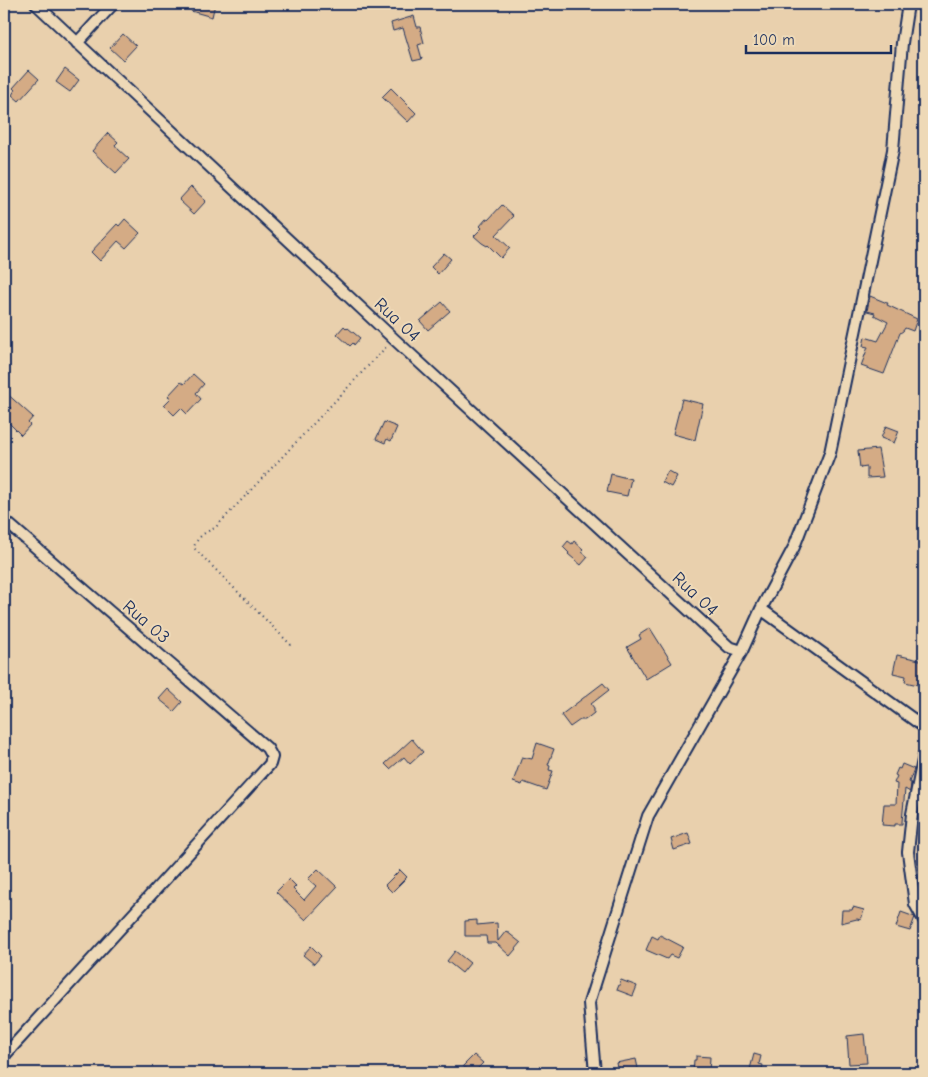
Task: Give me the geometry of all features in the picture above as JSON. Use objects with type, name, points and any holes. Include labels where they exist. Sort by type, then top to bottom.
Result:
[{"type":"street","name":"Rua 04","points":[[36,4],[394,339],[729,647],[742,650]]},
{"type":"street","points":[[77,42],[113,4]]},
{"type":"street","points":[[595,1073],[589,1003],[648,816],[742,650],[761,609],[794,547],[830,452],[893,150],[902,43],[908,4]]},
{"type":"street","name":"Rua 03","points":[[4,520],[267,748],[272,757],[270,764],[4,1056]]},
{"type":"street","points":[[761,609],[924,727]]},
{"type":"street","points":[[924,755],[912,814],[908,852],[915,904],[924,920]]},
{"type":"path","points":[[290,645],[194,548],[194,544],[207,531],[214,528],[394,339]]},
{"type":"building","points":[[193,4],[215,4],[212,17],[191,11]]},
{"type":"building","points":[[414,16],[417,27],[420,27],[424,43],[418,45],[422,59],[413,61],[403,28],[393,31],[391,23]]},
{"type":"building","points":[[123,34],[136,46],[123,60],[110,48]]},
{"type":"building","points":[[65,69],[79,80],[70,92],[56,82]]},
{"type":"building","points":[[29,70],[39,79],[19,101],[12,95],[15,90],[13,88]]},
{"type":"building","points":[[391,88],[416,113],[408,122],[382,97]]},
{"type":"building","points":[[108,133],[118,142],[115,145],[118,149],[129,159],[116,173],[92,151]]},
{"type":"building","points":[[191,187],[206,201],[194,214],[179,200]]},
{"type":"building","points":[[502,205],[514,216],[496,235],[510,248],[501,258],[488,245],[482,243],[474,236],[482,228],[480,226],[486,219],[488,220]]},
{"type":"building","points":[[125,219],[140,233],[126,248],[118,241],[100,261],[91,252],[117,224],[119,226]]},
{"type":"building","points":[[444,253],[451,259],[438,274],[431,267]]},
{"type":"building","points":[[870,296],[888,303],[887,305],[917,319],[913,331],[905,328],[900,333],[884,374],[861,366],[868,347],[863,346],[865,337],[878,341],[888,322],[874,315],[875,313],[867,311]]},
{"type":"building","points":[[442,302],[450,311],[428,330],[420,321]]},
{"type":"building","points":[[344,326],[360,338],[354,345],[353,343],[350,346],[337,334]]},
{"type":"building","points":[[193,374],[204,384],[196,393],[201,399],[187,414],[181,408],[174,415],[164,405],[171,398],[168,396],[181,382],[184,384]]},
{"type":"building","points":[[4,391],[33,417],[28,423],[30,425],[21,435],[9,423],[4,429],[4,416],[11,408],[4,401]]},
{"type":"building","points":[[682,399],[703,404],[695,440],[673,434]]},
{"type":"building","points":[[384,422],[397,427],[391,441],[387,439],[385,443],[376,439]]},
{"type":"building","points":[[886,426],[899,431],[894,443],[881,438]]},
{"type":"building","points":[[878,449],[883,477],[867,478],[867,467],[860,468],[858,451]]},
{"type":"building","points":[[668,471],[677,476],[671,487],[662,482]]},
{"type":"building","points":[[611,474],[631,479],[627,496],[607,492]]},
{"type":"building","points":[[568,541],[572,544],[574,541],[583,549],[581,551],[588,557],[581,565],[563,547]]},
{"type":"building","points":[[650,628],[672,663],[646,679],[627,647],[641,639],[639,635]]},
{"type":"building","points":[[897,655],[924,661],[918,685],[905,682],[906,676],[893,673]]},
{"type":"building","points":[[603,683],[609,690],[591,704],[594,708],[594,713],[585,720],[580,720],[570,727],[561,715]]},
{"type":"building","points":[[168,689],[182,702],[174,711],[159,699]]},
{"type":"building","points":[[412,739],[423,752],[410,764],[404,757],[390,769],[385,764]]},
{"type":"building","points":[[537,743],[554,749],[548,765],[550,766],[549,770],[553,771],[546,790],[523,782],[522,785],[513,782],[522,757],[532,759]]},
{"type":"building","points":[[902,764],[914,769],[909,782],[911,783],[910,792],[905,789],[902,824],[895,824],[895,826],[882,825],[884,804],[896,804],[897,784],[894,783],[897,776],[895,775]]},
{"type":"building","points":[[688,833],[692,844],[674,850],[671,839]]},
{"type":"building","points":[[318,869],[337,887],[306,920],[276,892],[289,879],[296,886],[293,889],[304,900],[316,886],[308,879]]},
{"type":"building","points":[[400,870],[407,877],[392,892],[385,885]]},
{"type":"building","points":[[853,907],[864,910],[861,920],[857,919],[841,923],[842,910],[852,910]]},
{"type":"building","points":[[901,912],[915,917],[910,931],[896,927]]},
{"type":"building","points":[[477,920],[477,925],[497,923],[498,941],[506,931],[521,943],[510,956],[496,943],[487,943],[486,936],[465,936],[465,921]]},
{"type":"building","points":[[660,935],[683,947],[677,958],[670,955],[667,959],[646,950],[652,936],[658,939]]},
{"type":"building","points":[[311,946],[321,956],[314,964],[303,955]]},
{"type":"building","points":[[455,951],[470,963],[462,973],[447,961]]},
{"type":"building","points":[[621,980],[637,986],[633,996],[617,990]]},
{"type":"building","points":[[864,1034],[867,1063],[849,1064],[847,1036]]},
{"type":"building","points":[[754,1054],[761,1056],[759,1064],[763,1065],[761,1073],[749,1073]]},
{"type":"building","points":[[474,1055],[483,1063],[471,1073],[463,1066]]},
{"type":"building","points":[[696,1056],[710,1057],[709,1073],[693,1073]]},
{"type":"building","points":[[636,1059],[639,1073],[618,1073],[616,1063]]}]
